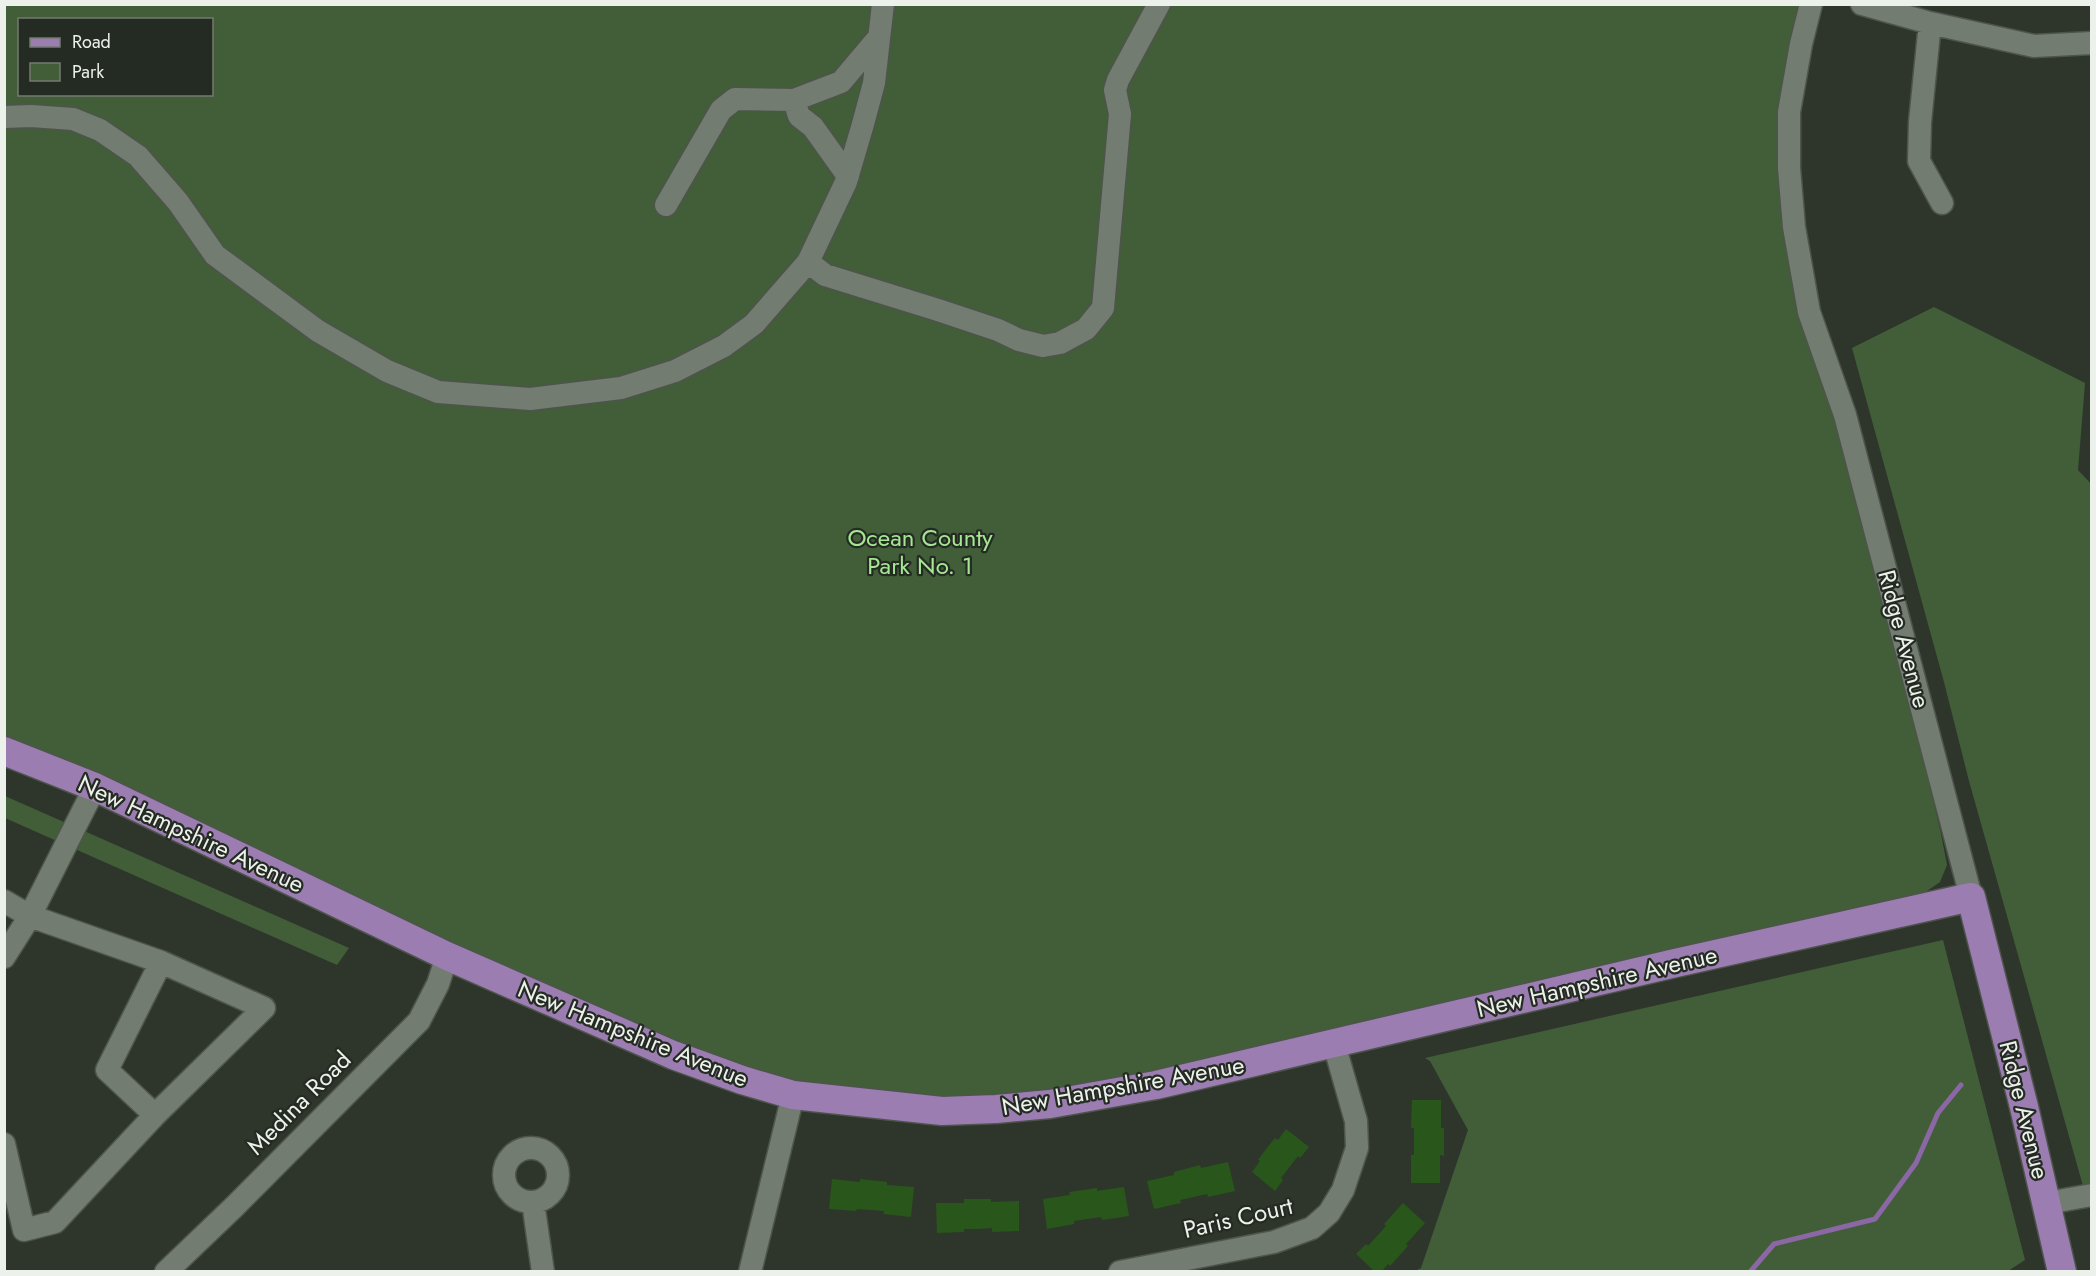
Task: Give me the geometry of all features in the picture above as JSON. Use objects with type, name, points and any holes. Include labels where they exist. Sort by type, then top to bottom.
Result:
[{"type":"main road","name":"New Hampshire Avenue","points":[[4,751],[95,787],[447,956],[673,1054],[742,1080],[793,1095],[942,1111],[1050,1104],[1156,1085],[1693,959],[1971,897]]},
{"type":"main road","name":"Ridge Avenue","points":[[1971,897],[2062,1272]]},
{"type":"street","points":[[4,117],[73,119],[100,130],[138,156],[178,202],[215,255],[318,331],[387,371],[438,392],[530,399],[621,388],[675,371],[724,346],[754,324],[808,262],[848,176],[874,84],[883,4]]},
{"type":"street","points":[[808,262],[825,275],[1043,346],[1060,343],[1086,329],[1103,308],[1120,114],[1115,90],[1118,80],[1159,4]]},
{"type":"street","name":"Ridge Avenue","points":[[1811,4],[1801,44],[1789,112],[1789,168],[1794,227],[1809,312],[1845,415],[1971,897]]},
{"type":"street","points":[[1862,4],[1930,23],[2034,46],[2091,43]]},
{"type":"street","points":[[1930,23],[1920,122],[1919,161],[1942,203]]},
{"type":"street","points":[[666,205],[721,110],[735,99],[794,100],[841,82],[879,38]]},
{"type":"street","points":[[794,100],[799,116],[813,127],[848,176]]},
{"type":"street","points":[[4,957],[30,916],[95,787]]},
{"type":"street","points":[[4,901],[30,916],[161,962],[264,1008],[155,1115],[55,1222],[24,1230],[4,1144]]},
{"type":"street","name":"Medina Road","points":[[166,1272],[243,1199],[419,1021],[438,984],[447,956]]},
{"type":"street","points":[[155,1115],[107,1070],[161,962]]},
{"type":"street","name":"Paris Court","points":[[1120,1272],[1274,1242],[1312,1228],[1329,1213],[1343,1190],[1357,1148],[1356,1121],[1334,1044]]},
{"type":"street","points":[[750,1272],[793,1095]]},
{"type":"street","points":[[2047,1203],[2091,1195]]},
{"type":"street","points":[[533,1203],[543,1272]]},
{"type":"green space","name":"Ocean County Park No. 1","points":[[4,5],[1811,5],[1801,44],[1794,227],[1845,415],[1941,834],[1947,865],[1940,882],[1924,893],[1672,954],[1050,1094],[944,1099],[793,1095],[5,751]]},
{"type":"green space","points":[[1934,307],[2085,383],[2078,470],[2092,485],[2092,1189],[2085,1193],[1969,781],[1852,348]]},
{"type":"green space","points":[[5,796],[349,948],[337,965],[5,818]]},
{"type":"green space","points":[[1943,940],[2025,1260],[2008,1271],[1415,1271],[1421,1268],[1468,1130],[1430,1061],[1425,1058]]},
{"type":"building","points":[[1412,1100],[1441,1100],[1444,1156],[1440,1155],[1440,1183],[1411,1183],[1411,1155],[1414,1155],[1414,1128],[1411,1128]]},
{"type":"building","points":[[1286,1129],[1309,1147],[1300,1158],[1298,1156],[1281,1178],[1283,1180],[1275,1191],[1252,1172],[1266,1149],[1275,1138],[1278,1140]]},
{"type":"building","points":[[1228,1162],[1235,1191],[1180,1200],[1181,1203],[1154,1209],[1147,1181],[1174,1175],[1174,1172],[1200,1165],[1201,1168]]},
{"type":"building","points":[[832,1179],[860,1182],[860,1179],[887,1182],[887,1185],[914,1187],[911,1217],[884,1214],[884,1211],[829,1209]]},
{"type":"building","points":[[1124,1187],[1129,1216],[1074,1221],[1074,1224],[1047,1229],[1043,1199],[1070,1195],[1069,1192]]},
{"type":"building","points":[[964,1199],[991,1199],[991,1202],[1019,1201],[1019,1231],[992,1232],[992,1228],[937,1233],[936,1203],[964,1203]]},
{"type":"building","points":[[1403,1203],[1425,1223],[1390,1266],[1388,1264],[1381,1272],[1375,1272],[1356,1254],[1366,1244],[1368,1246]]},
{"type":"waterway","points":[[1750,1272],[1774,1244],[1875,1219],[1916,1163],[1938,1113],[1961,1085]]}]
